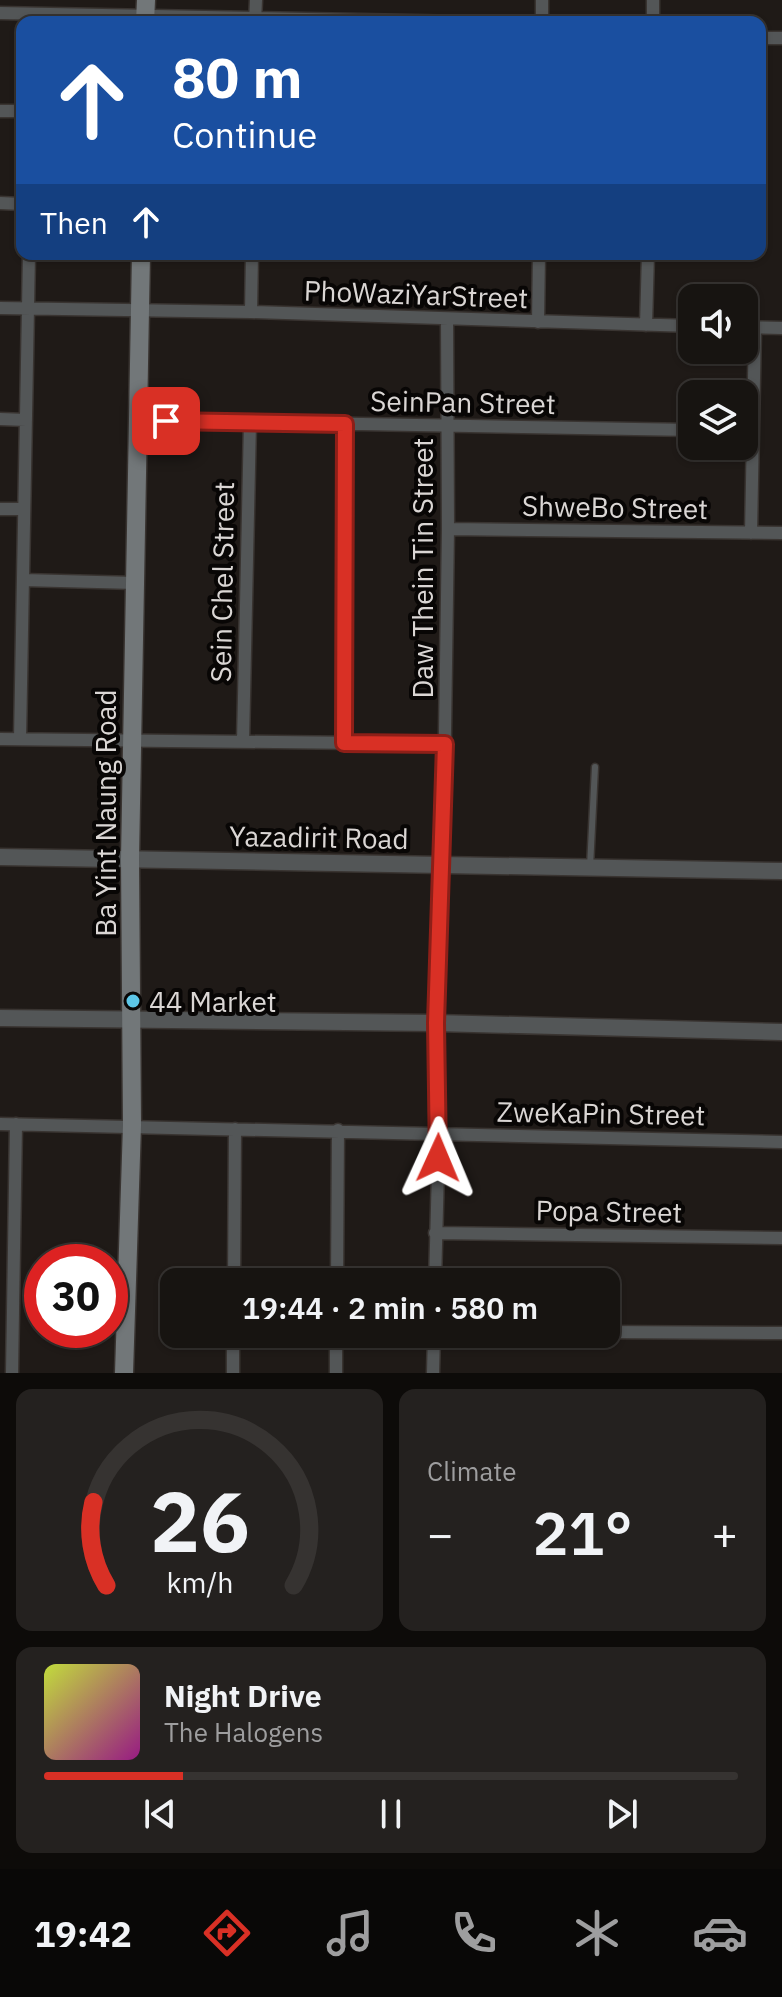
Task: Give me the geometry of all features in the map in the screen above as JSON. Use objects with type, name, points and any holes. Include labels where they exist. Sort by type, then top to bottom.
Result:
[{"type":"main road","name":"Ba Yint Naung Road","points":[[124,1373],[132,1125],[130,859],[141,260]]},
{"type":"street","points":[[0,13],[146,12],[200,16]]},
{"type":"street","points":[[20,739],[29,260]]},
{"type":"street","points":[[251,312],[252,260]]},
{"type":"street","points":[[538,322],[539,260]]},
{"type":"street","points":[[646,325],[648,260]]},
{"type":"street","name":"PhoWaziYarStreet","points":[[0,308],[251,312],[678,326]]},
{"type":"street","name":"Daw Thein Tin Street","points":[[435,1268],[439,1133],[436,1023],[443,865],[448,529],[447,319]]},
{"type":"street","points":[[758,327],[782,328]]},
{"type":"street","points":[[0,419],[26,420]]},
{"type":"street","name":"SeinPan Street","points":[[138,420],[678,430]]},
{"type":"street","name":"Sein Chel Street","points":[[243,742],[250,422]]},
{"type":"street","points":[[344,743],[345,424]]},
{"type":"street","points":[[750,460],[751,533]]},
{"type":"street","points":[[0,509],[24,509]]},
{"type":"street","name":"ShweBo Street","points":[[448,529],[782,533]]},
{"type":"street","points":[[23,580],[135,583]]},
{"type":"street","points":[[0,739],[445,744]]},
{"type":"street","name":"Yazadirit Road","points":[[0,857],[782,871]]},
{"type":"street","points":[[0,1018],[436,1023],[782,1032]]},
{"type":"street","name":"ZweKaPin Street","points":[[0,1124],[782,1142]]},
{"type":"street","points":[[12,1373],[6,1326],[15,1230],[16,1124]]},
{"type":"street","points":[[234,1268],[235,1129]]},
{"type":"street","points":[[337,1268],[338,1130]]},
{"type":"street","points":[[0,1229],[15,1230]]},
{"type":"street","name":"Popa Street","points":[[435,1233],[782,1238]]},
{"type":"street","points":[[620,1332],[782,1333]]},
{"type":"street","points":[[233,1348],[233,1373]]},
{"type":"street","points":[[336,1348],[336,1373]]},
{"type":"street","points":[[433,1373],[434,1348]]},
{"type":"lane","points":[[590,867],[595,767]]},
{"type":"place","name":"44 Market","points":[[133,1001]]},
{"type":"route","points":[[166,421],[345,424],[344,743],[445,744],[436,1023],[438,1158]]}]
